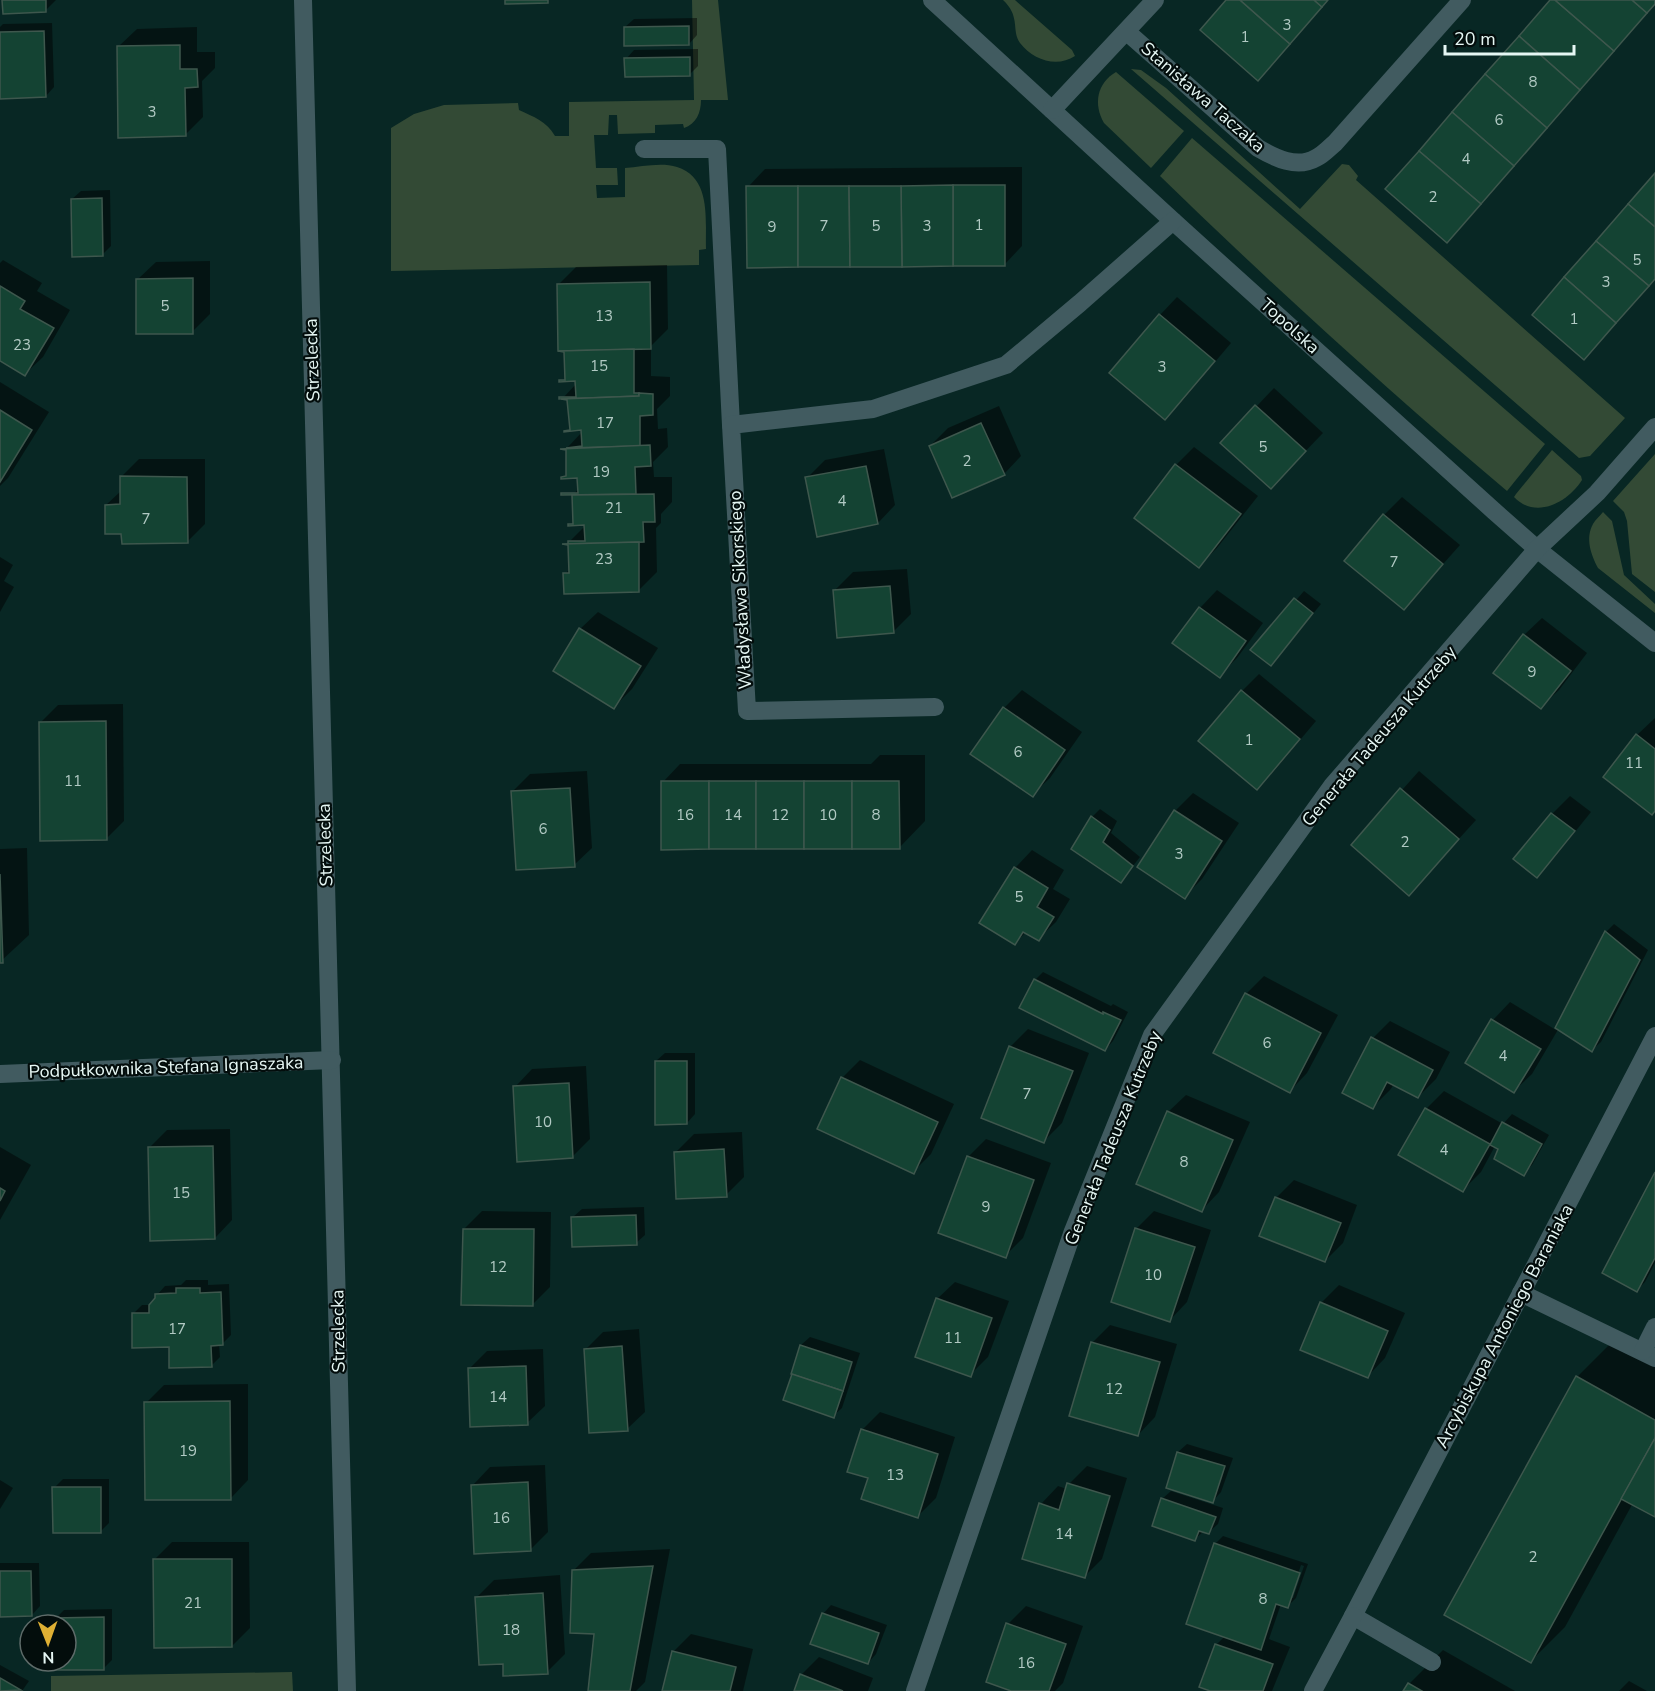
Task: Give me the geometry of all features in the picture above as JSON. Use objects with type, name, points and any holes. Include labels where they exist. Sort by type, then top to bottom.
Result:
[{"type":"street","name":"Strzelecka","points":[[303,0],[347,1691]]},
{"type":"street","name":"Topolska","points":[[933,0],[1173,221],[1537,549],[1655,643]]},
{"type":"street","points":[[1052,110],[1155,0]]},
{"type":"street","name":"Stanisława Taczaka","points":[[1127,32],[1258,148],[1276,158],[1292,162],[1316,159],[1335,143],[1462,0]]},
{"type":"street","name":"Władysława Sikorskiego","points":[[644,149],[717,149],[747,711],[935,707]]},
{"type":"street","points":[[731,425],[873,409],[1006,365],[1173,221]]},
{"type":"street","name":"Generała Tadeusza Kutrzeby","points":[[915,1691],[1073,1232],[1152,1035],[1332,786],[1537,549],[1597,493],[1655,428]]},
{"type":"street","name":"Arcybiskupa Antoniego Baraniaka","points":[[1313,1691],[1655,1036]]},
{"type":"street","name":"Podpułkownika Stefana Ignaszaka","points":[[0,1074],[332,1060]]},
{"type":"street","points":[[1521,1293],[1649,1355],[1655,1328]]},
{"type":"street","points":[[1353,1616],[1432,1662]]},
{"type":"green space","points":[[692,0],[718,0],[728,100],[701,100],[697,117],[692,124],[684,128],[683,124],[655,125],[655,133],[618,134],[617,115],[609,115],[608,135],[594,135],[596,168],[617,168],[618,185],[596,185],[597,198],[625,197],[625,168],[658,165],[677,167],[696,181],[701,190],[706,214],[706,249],[699,250],[699,265],[391,271],[391,128],[414,114],[444,105],[518,103],[519,110],[544,123],[555,136],[569,136],[569,102],[694,100]]},
{"type":"green space","points":[[1003,0],[1015,0],[1072,50],[1075,56],[1068,60],[1053,62],[1038,58],[1025,49],[1017,38],[1012,12]]},
{"type":"green space","points":[[1131,69],[1141,70],[1166,88],[1300,209],[1342,164],[1349,165],[1358,176],[1356,180],[1625,418],[1590,456],[1579,458]]},
{"type":"green space","points":[[1116,72],[1184,131],[1151,168],[1104,123],[1101,116],[1098,101],[1101,88]]},
{"type":"green space","points":[[1192,138],[1545,444],[1507,491],[1330,336],[1160,176]]},
{"type":"green space","points":[[1552,450],[1581,476],[1582,480],[1569,495],[1551,505],[1541,508],[1523,504],[1514,497]]},
{"type":"green space","points":[[1655,454],[1655,592],[1632,574],[1627,521],[1624,512],[1613,501]]},
{"type":"green space","points":[[1603,512],[1612,521],[1624,575],[1655,604],[1655,613],[1598,568],[1591,552],[1589,535],[1594,522]]},
{"type":"green space","points":[[292,1672],[293,1691],[51,1691],[51,1676]]},
{"type":"building","points":[[2,0],[46,0],[46,12],[3,14]]},
{"type":"building","points":[[505,0],[548,0],[548,3],[505,4]]},
{"type":"building","points":[[1226,0],[1240,0],[1290,44],[1258,81],[1200,30]]},
{"type":"building","points":[[1240,0],[1314,0],[1322,7],[1290,44]]},
{"type":"building","points":[[1314,0],[1328,0],[1322,7]]},
{"type":"building","points":[[1550,0],[1555,0],[1614,51],[1580,90],[1519,36]]},
{"type":"building","points":[[1555,0],[1632,0],[1647,13],[1614,51]]},
{"type":"building","points":[[1632,0],[1655,0],[1655,4],[1647,13]]},
{"type":"building","points":[[689,26],[689,45],[624,46],[624,27]]},
{"type":"building","points":[[44,31],[46,97],[0,99],[0,32]]},
{"type":"building","points":[[1519,36],[1580,90],[1547,128],[1485,74]]},
{"type":"building","points":[[180,45],[180,69],[197,69],[198,87],[185,88],[186,136],[118,138],[117,46]]},
{"type":"building","points":[[690,57],[690,76],[625,77],[624,58]]},
{"type":"building","points":[[1485,74],[1547,128],[1514,166],[1452,112]]},
{"type":"building","points":[[1452,112],[1514,166],[1481,204],[1419,151]]},
{"type":"building","points":[[1419,151],[1481,204],[1447,243],[1385,189]]},
{"type":"building","points":[[1655,173],[1655,227],[1628,204]]},
{"type":"building","points":[[953,185],[1005,185],[1005,266],[953,266]]},
{"type":"building","points":[[953,185],[953,266],[902,267],[901,186]]},
{"type":"building","points":[[746,186],[798,186],[798,267],[747,268]]},
{"type":"building","points":[[798,186],[849,186],[850,267],[798,267]]},
{"type":"building","points":[[849,186],[901,186],[902,267],[850,267]]},
{"type":"building","points":[[102,198],[103,256],[72,257],[71,199]]},
{"type":"building","points":[[1628,204],[1655,227],[1655,279],[1649,286],[1596,241]]},
{"type":"building","points":[[1596,241],[1649,286],[1616,323],[1564,277]]},
{"type":"building","points":[[1564,277],[1616,323],[1584,360],[1532,315]]},
{"type":"building","points":[[193,278],[193,334],[136,334],[136,279]]},
{"type":"building","points":[[650,282],[651,349],[558,351],[557,284]]},
{"type":"building","points":[[0,286],[25,301],[20,309],[54,328],[25,376],[0,361]]},
{"type":"building","points":[[1159,314],[1215,361],[1165,420],[1109,373]]},
{"type":"building","points":[[634,349],[634,393],[639,393],[639,396],[559,399],[559,397],[576,397],[575,381],[559,382],[559,380],[565,380],[564,352],[558,351]]},
{"type":"building","points":[[639,393],[653,394],[653,415],[640,416],[640,446],[566,448],[582,446],[581,430],[564,432],[570,430],[567,400],[561,399],[639,396]]},
{"type":"building","points":[[1255,405],[1306,451],[1271,489],[1220,443]]},
{"type":"building","points":[[0,410],[32,430],[0,482]]},
{"type":"building","points":[[981,423],[1005,475],[952,498],[929,446]]},
{"type":"building","points":[[650,445],[651,466],[635,467],[636,494],[561,495],[561,493],[578,493],[577,478],[561,479],[566,476],[566,450],[560,449]]},
{"type":"building","points":[[1175,464],[1241,514],[1199,568],[1134,518]]},
{"type":"building","points":[[866,466],[878,524],[817,537],[805,477]]},
{"type":"building","points":[[120,476],[187,477],[188,543],[122,544],[121,534],[105,534],[105,505],[120,504]]},
{"type":"building","points":[[654,494],[655,522],[643,522],[644,542],[568,544],[568,541],[585,541],[584,525],[568,526],[568,524],[573,524],[572,495]]},
{"type":"building","points":[[1383,514],[1443,564],[1404,610],[1344,561]]},
{"type":"building","points":[[639,542],[639,592],[564,594],[563,573],[569,573],[568,545],[562,544]]},
{"type":"building","points":[[890,586],[894,633],[837,638],[833,590]]},
{"type":"building","points":[[1294,598],[1313,613],[1271,666],[1250,650]]},
{"type":"building","points":[[1199,607],[1246,641],[1220,678],[1172,643]]},
{"type":"building","points":[[579,628],[641,666],[614,709],[553,671]]},
{"type":"building","points":[[1523,634],[1571,671],[1541,709],[1493,673]]},
{"type":"building","points":[[1241,690],[1300,739],[1257,790],[1198,741]]},
{"type":"building","points":[[1003,707],[1065,750],[1033,797],[970,754]]},
{"type":"building","points":[[106,721],[107,840],[40,841],[39,722]]},
{"type":"building","points":[[1636,734],[1655,749],[1655,811],[1652,815],[1603,777]]},
{"type":"building","points":[[661,781],[709,781],[709,849],[661,850]]},
{"type":"building","points":[[709,781],[756,781],[756,849],[709,849]]},
{"type":"building","points":[[756,781],[804,781],[804,849],[756,849]]},
{"type":"building","points":[[804,781],[852,781],[852,849],[804,849]]},
{"type":"building","points":[[852,781],[899,781],[900,849],[852,849]]},
{"type":"building","points":[[570,788],[575,867],[516,870],[511,791]]},
{"type":"building","points":[[1400,788],[1459,839],[1409,896],[1351,845]]},
{"type":"building","points":[[1174,810],[1222,841],[1185,899],[1137,867]]},
{"type":"building","points":[[1551,813],[1575,831],[1537,878],[1513,859]]},
{"type":"building","points":[[1091,816],[1110,830],[1103,842],[1133,866],[1121,883],[1071,849]]},
{"type":"building","points":[[1014,867],[1048,888],[1037,907],[1054,917],[1039,941],[1023,932],[1015,945],[979,923]]},
{"type":"building","points":[[0,874],[3,963],[0,963]]},
{"type":"building","points":[[1605,931],[1640,960],[1592,1052],[1555,1028]]},
{"type":"building","points":[[1034,979],[1103,1014],[1103,1012],[1121,1020],[1105,1051],[1019,1008]]},
{"type":"building","points":[[1245,993],[1321,1033],[1290,1093],[1213,1053]]},
{"type":"building","points":[[1491,1019],[1541,1049],[1514,1093],[1465,1063]]},
{"type":"building","points":[[1371,1037],[1433,1070],[1418,1098],[1387,1082],[1373,1109],[1342,1093]]},
{"type":"building","points":[[1009,1046],[1073,1071],[1044,1143],[981,1118]]},
{"type":"building","points":[[655,1061],[687,1061],[687,1124],[655,1125]]},
{"type":"building","points":[[841,1077],[938,1122],[914,1174],[817,1129]]},
{"type":"building","points":[[569,1083],[573,1158],[517,1162],[513,1086]]},
{"type":"building","points":[[1425,1108],[1490,1144],[1463,1192],[1398,1155]]},
{"type":"building","points":[[1167,1111],[1233,1140],[1202,1212],[1136,1184]]},
{"type":"building","points":[[1502,1122],[1542,1144],[1524,1176],[1494,1159],[1498,1149],[1490,1145]]},
{"type":"building","points":[[213,1146],[215,1239],[150,1241],[148,1147]]},
{"type":"building","points":[[724,1149],[727,1197],[676,1199],[674,1152]]},
{"type":"building","points":[[967,1156],[1034,1180],[1006,1258],[938,1233]]},
{"type":"building","points":[[1655,1172],[1655,1258],[1637,1292],[1602,1273]]},
{"type":"building","points":[[0,1188],[5,1191],[0,1201]]},
{"type":"building","points":[[1275,1197],[1341,1223],[1325,1262],[1259,1236]]},
{"type":"building","points":[[636,1215],[637,1245],[572,1247],[571,1217]]},
{"type":"building","points":[[1135,1228],[1195,1247],[1170,1322],[1111,1302]]},
{"type":"building","points":[[463,1229],[534,1229],[533,1306],[461,1305]]},
{"type":"building","points":[[176,1288],[200,1288],[200,1293],[221,1292],[223,1345],[211,1346],[212,1367],[169,1368],[169,1347],[132,1348],[132,1313],[149,1313],[149,1305],[155,1298],[155,1294],[176,1293]]},
{"type":"building","points":[[936,1298],[992,1318],[971,1377],[915,1357]]},
{"type":"building","points":[[1320,1302],[1388,1331],[1368,1378],[1300,1350]]},
{"type":"building","points":[[1091,1342],[1160,1362],[1138,1436],[1069,1416]]},
{"type":"building","points":[[800,1345],[852,1362],[843,1391],[791,1374]]},
{"type":"building","points":[[622,1346],[628,1431],[589,1433],[584,1349]]},
{"type":"building","points":[[526,1366],[528,1425],[470,1427],[468,1368]]},
{"type":"building","points":[[792,1374],[843,1391],[834,1418],[783,1400]]},
{"type":"building","points":[[1576,1376],[1655,1420],[1655,1438],[1531,1663],[1444,1615]]},
{"type":"building","points":[[230,1401],[231,1500],[145,1500],[144,1402]]},
{"type":"building","points":[[861,1429],[938,1454],[918,1518],[861,1499],[868,1478],[847,1472]]},
{"type":"building","points":[[1655,1438],[1655,1517],[1621,1499]]},
{"type":"building","points":[[1177,1452],[1225,1466],[1213,1503],[1166,1488]]},
{"type":"building","points":[[528,1482],[531,1551],[474,1554],[471,1485]]},
{"type":"building","points":[[1067,1483],[1110,1496],[1085,1578],[1022,1559],[1039,1503],[1059,1510]]},
{"type":"building","points":[[52,1487],[101,1487],[101,1533],[53,1533]]},
{"type":"building","points":[[1161,1498],[1216,1517],[1209,1534],[1199,1531],[1195,1541],[1152,1526]]},
{"type":"building","points":[[1214,1543],[1300,1573],[1288,1608],[1276,1604],[1261,1650],[1186,1624]]},
{"type":"building","points":[[153,1559],[232,1559],[232,1647],[154,1648]]},
{"type":"building","points":[[653,1566],[630,1691],[588,1691],[594,1634],[570,1633],[572,1570]]},
{"type":"building","points":[[0,1571],[31,1571],[32,1613],[0,1617]]},
{"type":"building","points":[[543,1593],[548,1674],[503,1676],[503,1664],[479,1665],[475,1597]]},
{"type":"building","points":[[822,1613],[879,1633],[868,1664],[810,1644]]},
{"type":"building","points":[[104,1617],[104,1670],[78,1670],[78,1618]]},
{"type":"building","points":[[1006,1623],[1066,1644],[1049,1691],[1011,1691],[986,1682]]},
{"type":"building","points":[[1215,1644],[1273,1664],[1263,1691],[1210,1691],[1199,1687]]},
{"type":"building","points":[[672,1651],[736,1667],[730,1691],[662,1691]]},
{"type":"building","points":[[800,1674],[843,1691],[794,1691]]},
{"type":"building","points":[[0,1678],[21,1690],[0,1691]]},
{"type":"building","points":[[1408,1683],[1422,1691],[1403,1691]]}]
